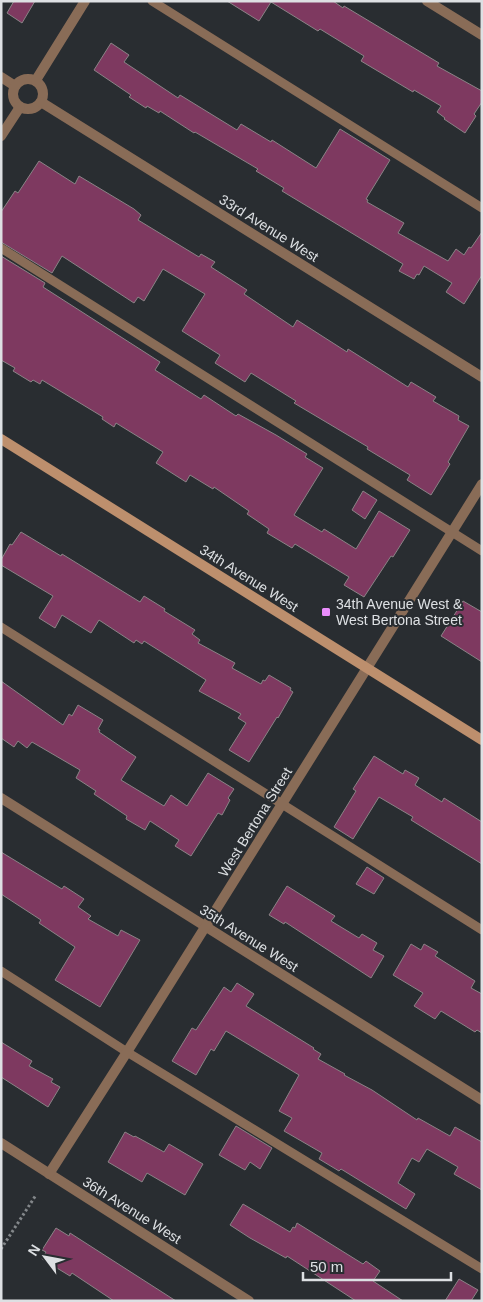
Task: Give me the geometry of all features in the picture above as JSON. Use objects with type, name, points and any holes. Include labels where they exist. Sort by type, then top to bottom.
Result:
[{"type":"street","points":[[36,80],[85,1]]},
{"type":"street","points":[[431,2],[482,35]]},
{"type":"street","points":[[1,77],[15,86]]},
{"type":"street","points":[[27,78],[36,80],[43,90],[41,102],[32,109],[27,110],[20,107],[13,97],[15,86],[27,78]]},
{"type":"street","name":"33rd Avenue West","points":[[41,102],[482,377]]},
{"type":"street","points":[[1,136],[20,107]]},
{"type":"street","name":"34th Avenue West","points":[[1,440],[482,740]]},
{"type":"street","name":"West Bertona Street","points":[[49,1174],[206,927],[482,484]]},
{"type":"street","name":"35th Avenue West","points":[[1,798],[482,1100]]},
{"type":"street","name":"36th Avenue West","points":[[1,1143],[249,1301]]},
{"type":"lane","points":[[152,1],[482,208]]},
{"type":"lane","points":[[1,248],[482,551]]},
{"type":"lane","points":[[1,627],[482,930]]},
{"type":"lane","points":[[1,971],[127,1052],[482,1269]]},
{"type":"path","points":[[1,1250],[36,1194]]},
{"type":"building","points":[[14,1],[35,1],[22,23],[7,13]]},
{"type":"building","points":[[227,1],[333,1],[343,8],[344,6],[439,63],[437,66],[482,91],[482,102],[474,114],[476,116],[465,133],[437,112],[441,106],[414,90],[413,92],[361,61],[364,56],[320,29],[318,31],[271,2],[259,21]]},
{"type":"building","points":[[111,43],[129,55],[124,62],[178,98],[180,95],[237,130],[241,124],[271,142],[272,140],[316,168],[340,129],[390,160],[366,199],[368,200],[367,202],[404,223],[398,233],[448,261],[456,249],[464,255],[482,232],[482,275],[464,304],[446,292],[452,283],[424,266],[419,275],[417,274],[414,279],[399,271],[403,264],[282,191],[284,188],[256,171],[258,169],[194,133],[160,111],[159,113],[147,106],[146,108],[129,97],[131,95],[94,70]]},
{"type":"building","points":[[39,161],[75,184],[79,176],[134,209],[141,215],[138,220],[199,257],[201,254],[215,262],[211,267],[247,290],[244,294],[293,327],[297,320],[347,352],[348,349],[408,387],[411,382],[436,397],[433,401],[459,416],[458,420],[469,426],[448,462],[450,464],[431,495],[407,480],[410,475],[367,449],[368,447],[294,403],[296,401],[251,373],[245,382],[215,363],[220,355],[182,331],[205,294],[163,269],[144,301],[138,297],[134,303],[62,256],[52,273],[1,242],[1,212],[15,191],[18,193]]},
{"type":"building","points":[[1,256],[45,283],[43,287],[160,362],[155,370],[201,399],[204,395],[236,416],[238,414],[276,435],[307,454],[305,457],[323,468],[294,515],[322,532],[324,529],[356,549],[379,511],[410,530],[364,597],[344,585],[349,577],[295,544],[292,548],[267,533],[269,529],[247,514],[249,511],[214,487],[213,489],[190,475],[186,482],[156,463],[163,452],[116,423],[114,427],[102,419],[103,417],[42,380],[40,384],[33,380],[31,382],[13,371],[15,368],[1,360]]},
{"type":"building","points":[[363,491],[377,500],[365,519],[352,510]]},
{"type":"building","points":[[21,532],[61,556],[62,554],[140,602],[144,596],[165,609],[164,611],[195,630],[192,634],[200,640],[198,643],[235,663],[232,668],[261,684],[269,675],[291,688],[290,690],[293,692],[249,762],[229,750],[246,723],[238,718],[241,714],[199,691],[206,680],[144,641],[142,644],[136,640],[134,643],[99,620],[91,633],[62,615],[55,628],[39,618],[53,596],[1,565],[1,560],[10,544],[12,545]]},
{"type":"building","points":[[463,601],[482,612],[482,662],[441,636]]},
{"type":"building","points":[[1,681],[63,725],[69,714],[72,716],[78,705],[103,720],[98,729],[100,730],[99,732],[136,757],[121,780],[164,806],[171,795],[187,806],[208,773],[234,789],[228,798],[230,800],[222,815],[218,813],[191,856],[175,846],[179,840],[150,821],[145,830],[126,819],[127,816],[94,794],[96,791],[76,778],[80,770],[32,742],[27,748],[18,741],[14,747],[1,738]]},
{"type":"building","points":[[374,756],[403,774],[405,770],[419,778],[415,785],[442,802],[444,798],[482,822],[482,864],[411,820],[413,817],[379,797],[353,839],[334,827],[356,791],[353,789]]},
{"type":"building","points":[[1,852],[62,889],[64,886],[84,899],[78,907],[91,916],[88,919],[118,936],[121,930],[140,940],[100,1007],[55,980],[75,947],[39,923],[41,920],[1,894]]},
{"type":"building","points":[[367,867],[384,878],[374,894],[356,884]]},
{"type":"building","points":[[287,886],[335,916],[331,921],[359,938],[362,934],[377,943],[373,950],[384,956],[371,978],[285,922],[284,924],[269,915]]},
{"type":"building","points":[[411,944],[421,950],[424,944],[438,952],[435,956],[475,981],[471,988],[482,994],[482,1033],[477,1030],[475,1032],[441,1011],[435,1019],[414,1006],[423,993],[393,975]]},
{"type":"building","points":[[237,983],[254,994],[246,1006],[314,1048],[321,1054],[318,1059],[372,1090],[417,1120],[418,1118],[450,1136],[455,1127],[482,1142],[482,1190],[454,1174],[458,1167],[427,1149],[419,1162],[412,1158],[398,1183],[415,1194],[406,1209],[341,1169],[339,1171],[319,1159],[322,1153],[284,1131],[292,1118],[279,1111],[299,1075],[226,1031],[214,1051],[211,1049],[196,1075],[172,1061],[192,1028],[196,1030],[224,987],[231,992]]},
{"type":"building","points":[[1,1042],[32,1061],[29,1066],[53,1079],[51,1082],[60,1087],[48,1107],[1,1077]]},
{"type":"building","points":[[236,1126],[272,1148],[260,1169],[250,1162],[245,1170],[219,1155]]},
{"type":"building","points":[[125,1132],[164,1152],[169,1144],[203,1164],[185,1195],[147,1173],[142,1182],[108,1162]]},
{"type":"building","points":[[243,1204],[290,1232],[297,1223],[363,1264],[366,1261],[380,1271],[373,1281],[403,1301],[356,1301],[287,1256],[286,1258],[250,1238],[230,1225]]},
{"type":"building","points":[[56,1228],[69,1236],[70,1233],[176,1301],[114,1301],[72,1273],[70,1276],[42,1259],[46,1252],[42,1250]]},
{"type":"building","points":[[459,1279],[478,1290],[471,1301],[445,1301]]},
{"type":"place","name":"34th Avenue West & West Bertona Street","points":[[326,612]]}]
